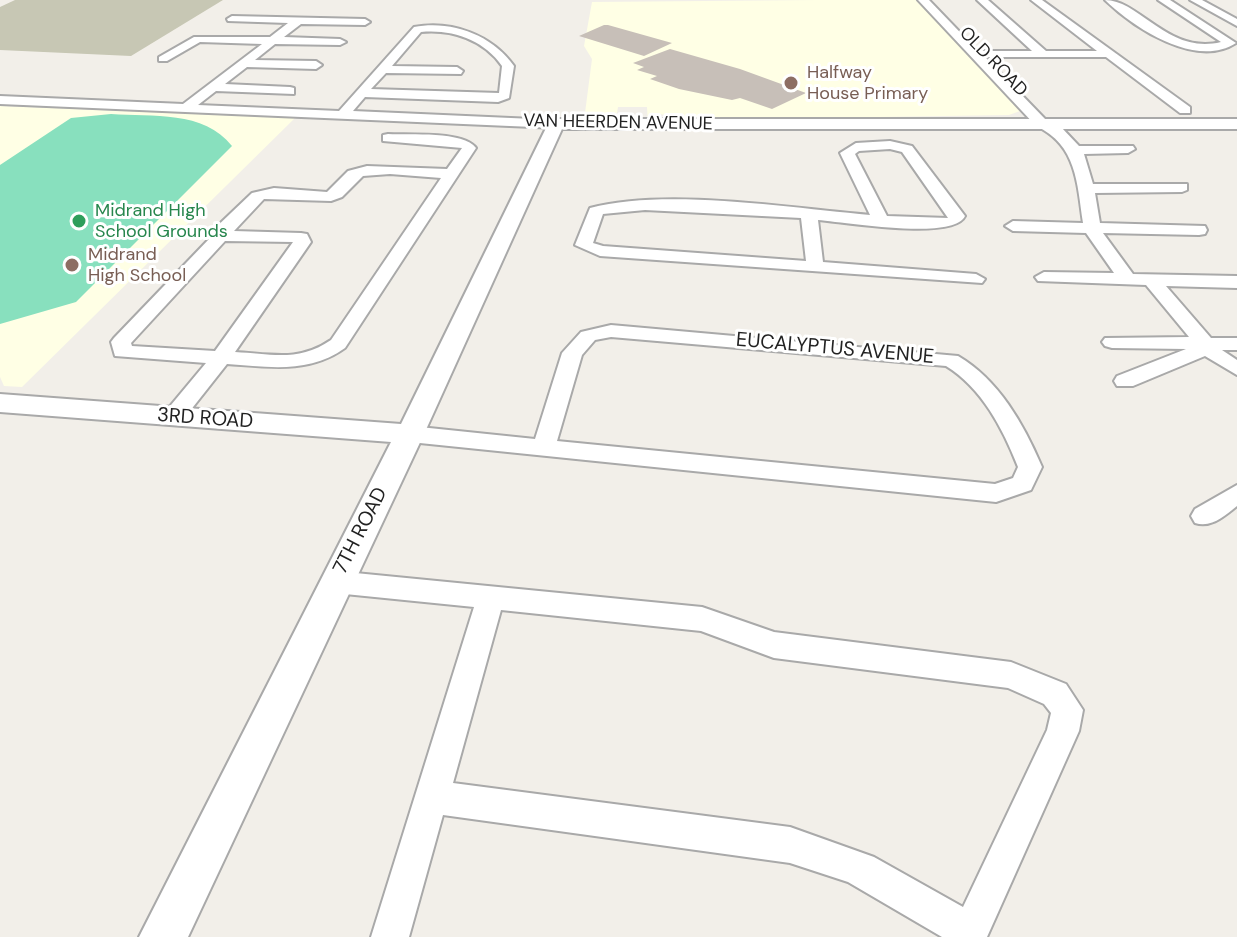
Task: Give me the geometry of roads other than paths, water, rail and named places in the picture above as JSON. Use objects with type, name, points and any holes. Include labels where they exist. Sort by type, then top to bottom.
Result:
[{"type":"street","name":"OLD ROAD","points":[[923,0],[1075,150]]},
{"type":"street","name":"OLD ROAD","points":[[933,0],[978,52]]},
{"type":"street","points":[[982,0],[1040,52]]},
{"type":"street","points":[[1036,0],[1185,110]]},
{"type":"street","points":[[1110,0],[1176,42],[1195,46],[1230,43],[1163,0]]},
{"type":"street","points":[[1195,0],[1237,23]]},
{"type":"street","points":[[232,19],[365,22]]},
{"type":"street","points":[[186,108],[298,21]]},
{"type":"street","points":[[343,114],[386,69],[417,30],[428,28],[479,40],[508,66],[505,95],[498,98],[364,93]]},
{"type":"street","points":[[163,59],[198,39],[340,42]]},
{"type":"street","points":[[978,52],[1111,54]]},
{"type":"street","points":[[245,63],[316,65]]},
{"type":"street","points":[[386,69],[457,71]]},
{"type":"street","points":[[214,87],[290,91]]},
{"type":"street","name":"VAN HEERDEN AVENUE","points":[[0,100],[556,124],[1237,124]]},
{"type":"street","name":"7TH ROAD","points":[[163,937],[410,434],[556,124]]},
{"type":"street","points":[[879,124],[890,145]]},
{"type":"street","points":[[388,138],[466,144],[469,148],[338,344],[321,356],[297,362],[129,355],[120,348],[121,342],[217,236],[249,202],[265,193],[330,197],[339,193],[353,174],[368,170],[450,174]]},
{"type":"street","points":[[881,221],[847,153],[856,147],[890,145],[907,149],[916,157],[957,219],[938,224],[881,221],[809,216],[779,210],[730,211],[610,205],[596,211],[584,245],[600,251],[976,279]]},
{"type":"street","points":[[1127,279],[1092,227],[1075,150],[1128,149]]},
{"type":"street","points":[[1086,189],[1182,187]]},
{"type":"street","points":[[809,216],[815,266]]},
{"type":"street","points":[[1013,226],[1199,230]]},
{"type":"street","points":[[174,416],[221,358],[302,240],[291,237],[217,236]]},
{"type":"street","points":[[1044,277],[1237,282]]},
{"type":"street","points":[[1152,281],[1216,356],[1237,369]]},
{"type":"street","name":"EUCALYPTUS AVENUE","points":[[410,434],[996,493],[1022,484],[1030,467],[983,384],[964,366],[951,360],[611,331],[588,336],[572,353],[544,446]]},
{"type":"street","points":[[1112,342],[1237,344]]},
{"type":"street","points":[[1125,381],[1208,345]]},
{"type":"street","name":"3RD ROAD","points":[[0,403],[410,434]]},
{"type":"street","points":[[1204,516],[1237,494]]},
{"type":"street","points":[[335,582],[702,619],[774,645],[1011,675],[1055,694],[1067,710],[1063,731],[969,935],[891,883],[820,851],[433,797]]},
{"type":"street","points":[[390,937],[491,597]]},
{"type":"place","name":"Halfway House Primary","points":[[791,83]]},
{"type":"place","name":"Midrand High School Grounds","points":[[79,221]]},
{"type":"place","name":"Midrand High School","points":[[72,265]]}]
